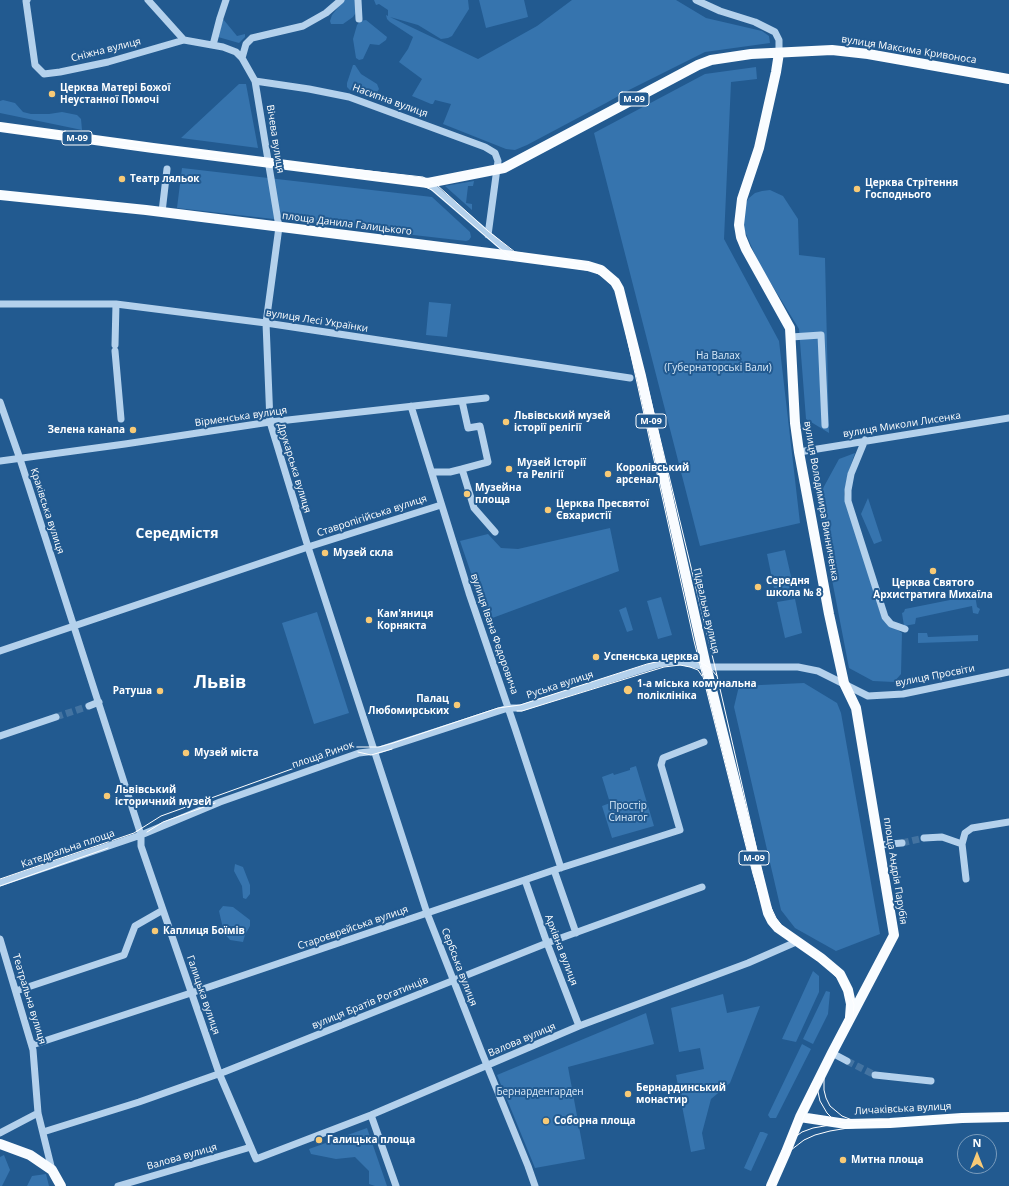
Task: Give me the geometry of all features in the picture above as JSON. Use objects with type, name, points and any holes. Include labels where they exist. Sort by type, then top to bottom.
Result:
[{"type":"main road","name":"вулиця Максима Кривоноса","points":[[497,170],[511,165],[710,60],[751,54],[832,50],[868,54],[1009,79]]},
{"type":"main road","name":"вулиця Володимира Винниченка","points":[[779,53],[759,148],[742,199],[739,225],[741,237],[746,249],[790,328],[799,452],[829,614],[844,683]]},
{"type":"main road","name":"М-09","points":[[0,127],[428,183],[497,170]]},
{"type":"main road","name":"площа Данила Галицького","points":[[0,196],[146,210],[513,256]]},
{"type":"main road","name":"Підвальна вулиця","points":[[513,256],[588,266],[601,270],[615,282],[619,289],[641,376],[706,667],[768,913],[778,928],[821,958],[840,974],[848,990],[851,1004],[850,1017]]},
{"type":"main road","name":"площа Андрія Парубія","points":[[800,1117],[850,1017],[894,935],[856,708],[844,683]]},
{"type":"main road","name":"Личаківська вулиця","points":[[800,1117],[846,1124],[1009,1117]]},
{"type":"main road","points":[[771,1186],[800,1117]]},
{"type":"main road","points":[[0,1144],[30,1155],[52,1170],[61,1186]]},
{"type":"street","name":"Сніжна вулиця","points":[[27,0],[35,65],[44,74],[108,62],[184,40]]},
{"type":"street","points":[[148,0],[184,40],[213,45],[236,52],[242,58],[246,44],[252,38],[303,26],[326,13],[341,0]]},
{"type":"street","points":[[213,45],[226,0]]},
{"type":"street","points":[[358,0],[359,19]]},
{"type":"street","points":[[696,0],[720,11],[755,22],[774,32],[780,40],[779,53]]},
{"type":"street","name":"Вічева вулиця","points":[[242,58],[255,81],[279,227]]},
{"type":"street","name":"Насипна вулиця","points":[[255,81],[349,97],[485,146],[495,153],[498,161],[497,170]]},
{"type":"street","points":[[162,212],[167,169]]},
{"type":"street","points":[[488,235],[497,170]]},
{"type":"street","points":[[428,183],[513,256]]},
{"type":"street","name":"Друкарська вулиця","points":[[279,227],[266,323],[270,422],[308,547]]},
{"type":"street","name":"вулиця Лесі Українки","points":[[0,304],[116,304],[266,323],[630,378]]},
{"type":"street","points":[[116,304],[115,348],[121,419]]},
{"type":"street","points":[[790,337],[821,335],[825,425]]},
{"type":"street","name":"Вірменська вулиця","points":[[0,461],[270,422],[486,398]]},
{"type":"street","points":[[432,472],[450,472],[488,462],[480,426],[468,428],[462,401]]},
{"type":"street","name":"Краківська вулиця","points":[[0,402],[74,626]]},
{"type":"street","name":"вулиця Івана Федоровича","points":[[412,406],[469,594],[508,708],[558,869],[576,933]]},
{"type":"street","name":"вулиця Миколи Лисенка","points":[[799,452],[865,440],[1009,418]]},
{"type":"street","points":[[865,440],[851,474],[848,490],[848,501],[885,617],[891,624],[905,629]]},
{"type":"street","points":[[462,469],[474,508],[495,532]]},
{"type":"street","name":"Ставропігійська вулиця","points":[[308,547],[441,505]]},
{"type":"street","points":[[0,651],[308,547],[376,752]]},
{"type":"street","points":[[74,626],[141,835]]},
{"type":"street","name":"Руська вулиця","points":[[376,752],[508,708],[521,708],[659,664],[684,662],[706,667]]},
{"type":"street","points":[[706,667],[798,667],[818,671],[844,683]]},
{"type":"street","name":"вулиця Просвіти","points":[[844,683],[868,696],[903,694],[1009,672]]},
{"type":"street","points":[[89,706],[99,702]]},
{"type":"street","points":[[0,736],[56,717]]},
{"type":"street","name":"Староєврейська вулиця","points":[[32,1045],[558,869],[680,830],[661,766],[663,758],[704,742]]},
{"type":"street","name":"площа Ринок","points":[[141,835],[235,797],[359,753],[376,752]]},
{"type":"street","name":"Сербська вулиця","points":[[376,752],[401,835],[428,913],[535,1186]]},
{"type":"street","points":[[966,879],[962,844],[965,833],[972,828],[1009,822]]},
{"type":"street","name":"Катедральна площа","points":[[0,883],[141,835]]},
{"type":"street","name":"Галицька вулиця","points":[[141,835],[141,846],[191,993],[220,1073],[256,1159]]},
{"type":"street","points":[[924,838],[942,837],[962,844]]},
{"type":"street","points":[[879,845],[902,843]]},
{"type":"street","name":"Архівна вулиця","points":[[525,880],[547,943],[579,1026]]},
{"type":"street","name":"вулиця Братів Рогатинців","points":[[43,1132],[139,1102],[220,1073],[547,943],[702,887]]},
{"type":"street","points":[[16,991],[124,955],[135,926],[164,910]]},
{"type":"street","name":"Театральна вулиця","points":[[0,939],[34,1052],[38,1113],[52,1170]]},
{"type":"street","name":"Валова вулиця","points":[[256,1159],[371,1115],[579,1026],[748,963],[796,942]]},
{"type":"street","points":[[832,1053],[847,1061]]},
{"type":"street","points":[[875,1075],[931,1081]]},
{"type":"street","points":[[0,1133],[38,1113]]},
{"type":"street","points":[[371,1115],[396,1186]]},
{"type":"street","name":"Валова вулиця","points":[[118,1186],[252,1147]]},
{"type":"green space","points":[[344,0],[356,0],[357,11],[353,17],[343,24],[331,24],[330,21],[332,15]]},
{"type":"green space","points":[[374,0],[468,0],[469,9],[452,36],[448,38],[441,39],[418,25],[390,17],[478,59],[537,26],[572,0],[676,0],[706,18],[762,31],[769,36],[770,43],[705,52],[515,150],[506,149],[443,124],[451,104],[435,100],[433,104],[431,104],[412,96],[422,79],[399,62],[408,49],[413,37],[390,22],[386,15],[388,16],[388,10],[379,4],[376,5]]},
{"type":"green space","points":[[479,0],[524,0],[528,17],[486,28]]},
{"type":"green space","points":[[223,19],[237,36],[245,34],[245,37],[239,43],[218,37]]},
{"type":"green space","points":[[366,20],[387,37],[386,40],[379,45],[370,44],[363,59],[359,60],[356,58],[353,39],[357,25],[360,21]]},
{"type":"green space","points":[[353,65],[355,65],[361,74],[377,84],[379,89],[374,97],[372,98],[350,90],[347,87]]},
{"type":"green space","name":"На Валах (Губернаторські Вали)","points":[[756,67],[757,79],[731,82],[724,239],[779,341],[800,523],[700,546],[594,133],[705,74]]},
{"type":"green space","points":[[239,84],[246,84],[258,148],[181,138]]},
{"type":"green space","points":[[3,100],[15,103],[23,112],[31,114],[62,112],[77,115],[81,119],[82,130],[0,113],[0,101]]},
{"type":"green space","points":[[182,168],[432,197],[470,232],[471,237],[466,241],[177,208]]},
{"type":"green space","points":[[474,181],[473,186],[468,186],[466,203],[472,204],[472,210],[445,186]]},
{"type":"green space","points":[[770,190],[783,196],[798,219],[799,255],[825,258],[829,433],[806,419],[799,329],[759,264],[743,227],[745,204],[749,198],[755,193]]},
{"type":"green space","points":[[429,302],[451,304],[447,337],[426,335]]},
{"type":"green space","points":[[855,453],[848,473],[844,494],[882,619],[902,633],[901,674],[894,682],[873,681],[849,668],[818,507],[821,492],[839,459]]},
{"type":"green space","points":[[868,498],[882,541],[874,544],[861,514]]},
{"type":"green space","points":[[610,528],[619,571],[487,620],[460,541],[488,534],[501,548],[518,549]]},
{"type":"green space","points":[[785,550],[795,594],[776,598],[767,554]]},
{"type":"green space","points":[[975,595],[977,607],[980,609],[978,614],[973,613],[972,606],[916,618],[915,624],[904,626],[902,613],[905,609]]},
{"type":"green space","points":[[661,597],[672,635],[658,639],[647,601]]},
{"type":"green space","points":[[795,599],[802,633],[785,638],[777,602]]},
{"type":"green space","points":[[626,607],[633,630],[627,632],[619,610]]},
{"type":"green space","points":[[317,612],[349,713],[314,724],[282,623]]},
{"type":"green space","points":[[918,633],[927,633],[928,637],[978,635],[978,641],[918,643]]},
{"type":"green space","points":[[804,683],[837,703],[841,713],[880,934],[836,951],[795,928],[781,910],[734,707],[739,686]]},
{"type":"green space","name":"Простір Синагог","points":[[636,766],[654,826],[612,838],[602,806],[610,803],[602,777],[613,773],[614,775],[630,770],[630,768]]},
{"type":"green space","points":[[235,864],[243,867],[250,885],[250,894],[246,899],[243,898],[242,886],[234,871]]},
{"type":"green space","points":[[223,906],[233,907],[250,920],[250,926],[243,942],[230,940],[224,933],[219,911]]},
{"type":"green space","points":[[813,971],[819,976],[819,992],[796,1042],[782,1039]]},
{"type":"green space","points":[[826,991],[830,992],[828,1014],[813,1044],[803,1039]]},
{"type":"green space","points":[[723,994],[727,1013],[760,1006],[730,1083],[711,1099],[702,1133],[705,1149],[691,1152],[676,1075],[704,1069],[700,1048],[679,1052],[671,1008]]},
{"type":"green space","name":"Бернарденгарден","points":[[646,1013],[654,1044],[568,1067],[585,1159],[535,1168],[497,1075]]},
{"type":"green space","points":[[802,1044],[811,1049],[776,1118],[770,1118],[768,1115]]},
{"type":"green space","points":[[367,1128],[387,1186],[375,1186],[369,1184],[369,1171],[355,1157],[336,1159],[311,1154],[309,1149]]},
{"type":"green space","points":[[760,1132],[768,1134],[751,1171],[744,1168]]},
{"type":"green space","points":[[4,1155],[10,1170],[2,1186],[0,1186],[0,1157]]},
{"type":"green space","points":[[46,1174],[49,1186],[27,1186],[32,1176]]},
{"type":"tunnel","points":[[56,717],[89,706]]},
{"type":"tunnel","points":[[902,843],[924,838]]},
{"type":"tunnel","points":[[847,1061],[875,1075]]},
{"type":"tram line","points":[[0,124],[262,159],[423,177],[437,185],[488,231],[515,252],[597,266],[611,274],[621,286],[645,376],[715,667],[769,903],[776,918],[782,926],[840,971],[846,979],[854,1005],[853,1016],[814,1093],[774,1186]]},
{"type":"tram line","points":[[0,130],[423,186],[432,190],[511,258],[593,271],[602,276],[612,285],[617,292],[694,641],[753,874],[764,910],[770,924],[829,969],[840,981],[848,1001],[848,1010],[845,1022],[841,1028]]},
{"type":"tram line","points":[[0,879],[134,833],[161,816],[353,747],[379,747],[498,708],[520,705],[647,664],[670,659],[691,660],[701,663],[710,668],[717,676]]},
{"type":"tram line","points":[[517,711],[522,711],[664,667],[680,665],[690,667],[698,670],[702,676]]},
{"type":"tram line","points":[[358,752],[371,755],[392,749]]},
{"type":"tram line","points":[[147,832],[163,822],[215,803]]},
{"type":"tram line","points":[[0,886],[108,848]]},
{"type":"tram line","points":[[824,1076],[824,1090],[830,1106],[842,1116],[852,1120]]},
{"type":"tram line","points":[[768,1186],[796,1117],[813,1082]]},
{"type":"tram line","points":[[817,1087],[820,1101],[827,1113],[841,1123]]},
{"type":"tram line","points":[[794,1138],[802,1132],[813,1128],[847,1122],[1009,1114]]},
{"type":"tram line","points":[[791,1150],[804,1140],[830,1131],[848,1128],[891,1125]]},
{"type":"place","name":"Церква Матері Божої Неустанної Помочі","points":[[52,94]]},
{"type":"place","name":"Театр ляльок","points":[[122,179]]},
{"type":"place","name":"Церква Стрітення Господнього","points":[[857,189]]},
{"type":"place","name":"Львівський музей історії релігії","points":[[506,422]]},
{"type":"place","name":"Зелена канапа","points":[[133,430]]},
{"type":"place","name":"Музей Історії та Релігії","points":[[509,469]]},
{"type":"place","name":"Королівський арсенал","points":[[608,474]]},
{"type":"place","name":"Музейна площа","points":[[467,494]]},
{"type":"place","name":"Церква Пресвятої Євхаристії","points":[[548,510]]},
{"type":"place","name":"Музей скла","points":[[325,553]]},
{"type":"place","name":"Церква Святого Архистратига Михаїла","points":[[933,571]]},
{"type":"place","name":"Середня школа № 8","points":[[758,587]]},
{"type":"place","name":"Кам'яниця Корнякта","points":[[369,620]]},
{"type":"place","name":"Успенська церква","points":[[596,657]]},
{"type":"place","name":"1-а міська комунальна поліклініка","points":[[628,690]]},
{"type":"place","name":"Ратуша","points":[[160,691]]},
{"type":"place","name":"Палац Любомирських","points":[[457,705]]},
{"type":"place","name":"Музей міста","points":[[186,753]]},
{"type":"place","name":"Львівський історичний музей","points":[[107,796]]},
{"type":"place","name":"Каплиця Боїмів","points":[[155,931]]},
{"type":"place","name":"Бернардинський монастир","points":[[628,1094]]},
{"type":"place","name":"Соборна площа","points":[[546,1121]]},
{"type":"place","name":"Галицька площа","points":[[319,1140]]},
{"type":"place","name":"Митна площа","points":[[843,1160]]},
{"type":"district","name":"Середмістя","points":[[177,534]]},
{"type":"district","name":"Львів","points":[[220,683]]}]
